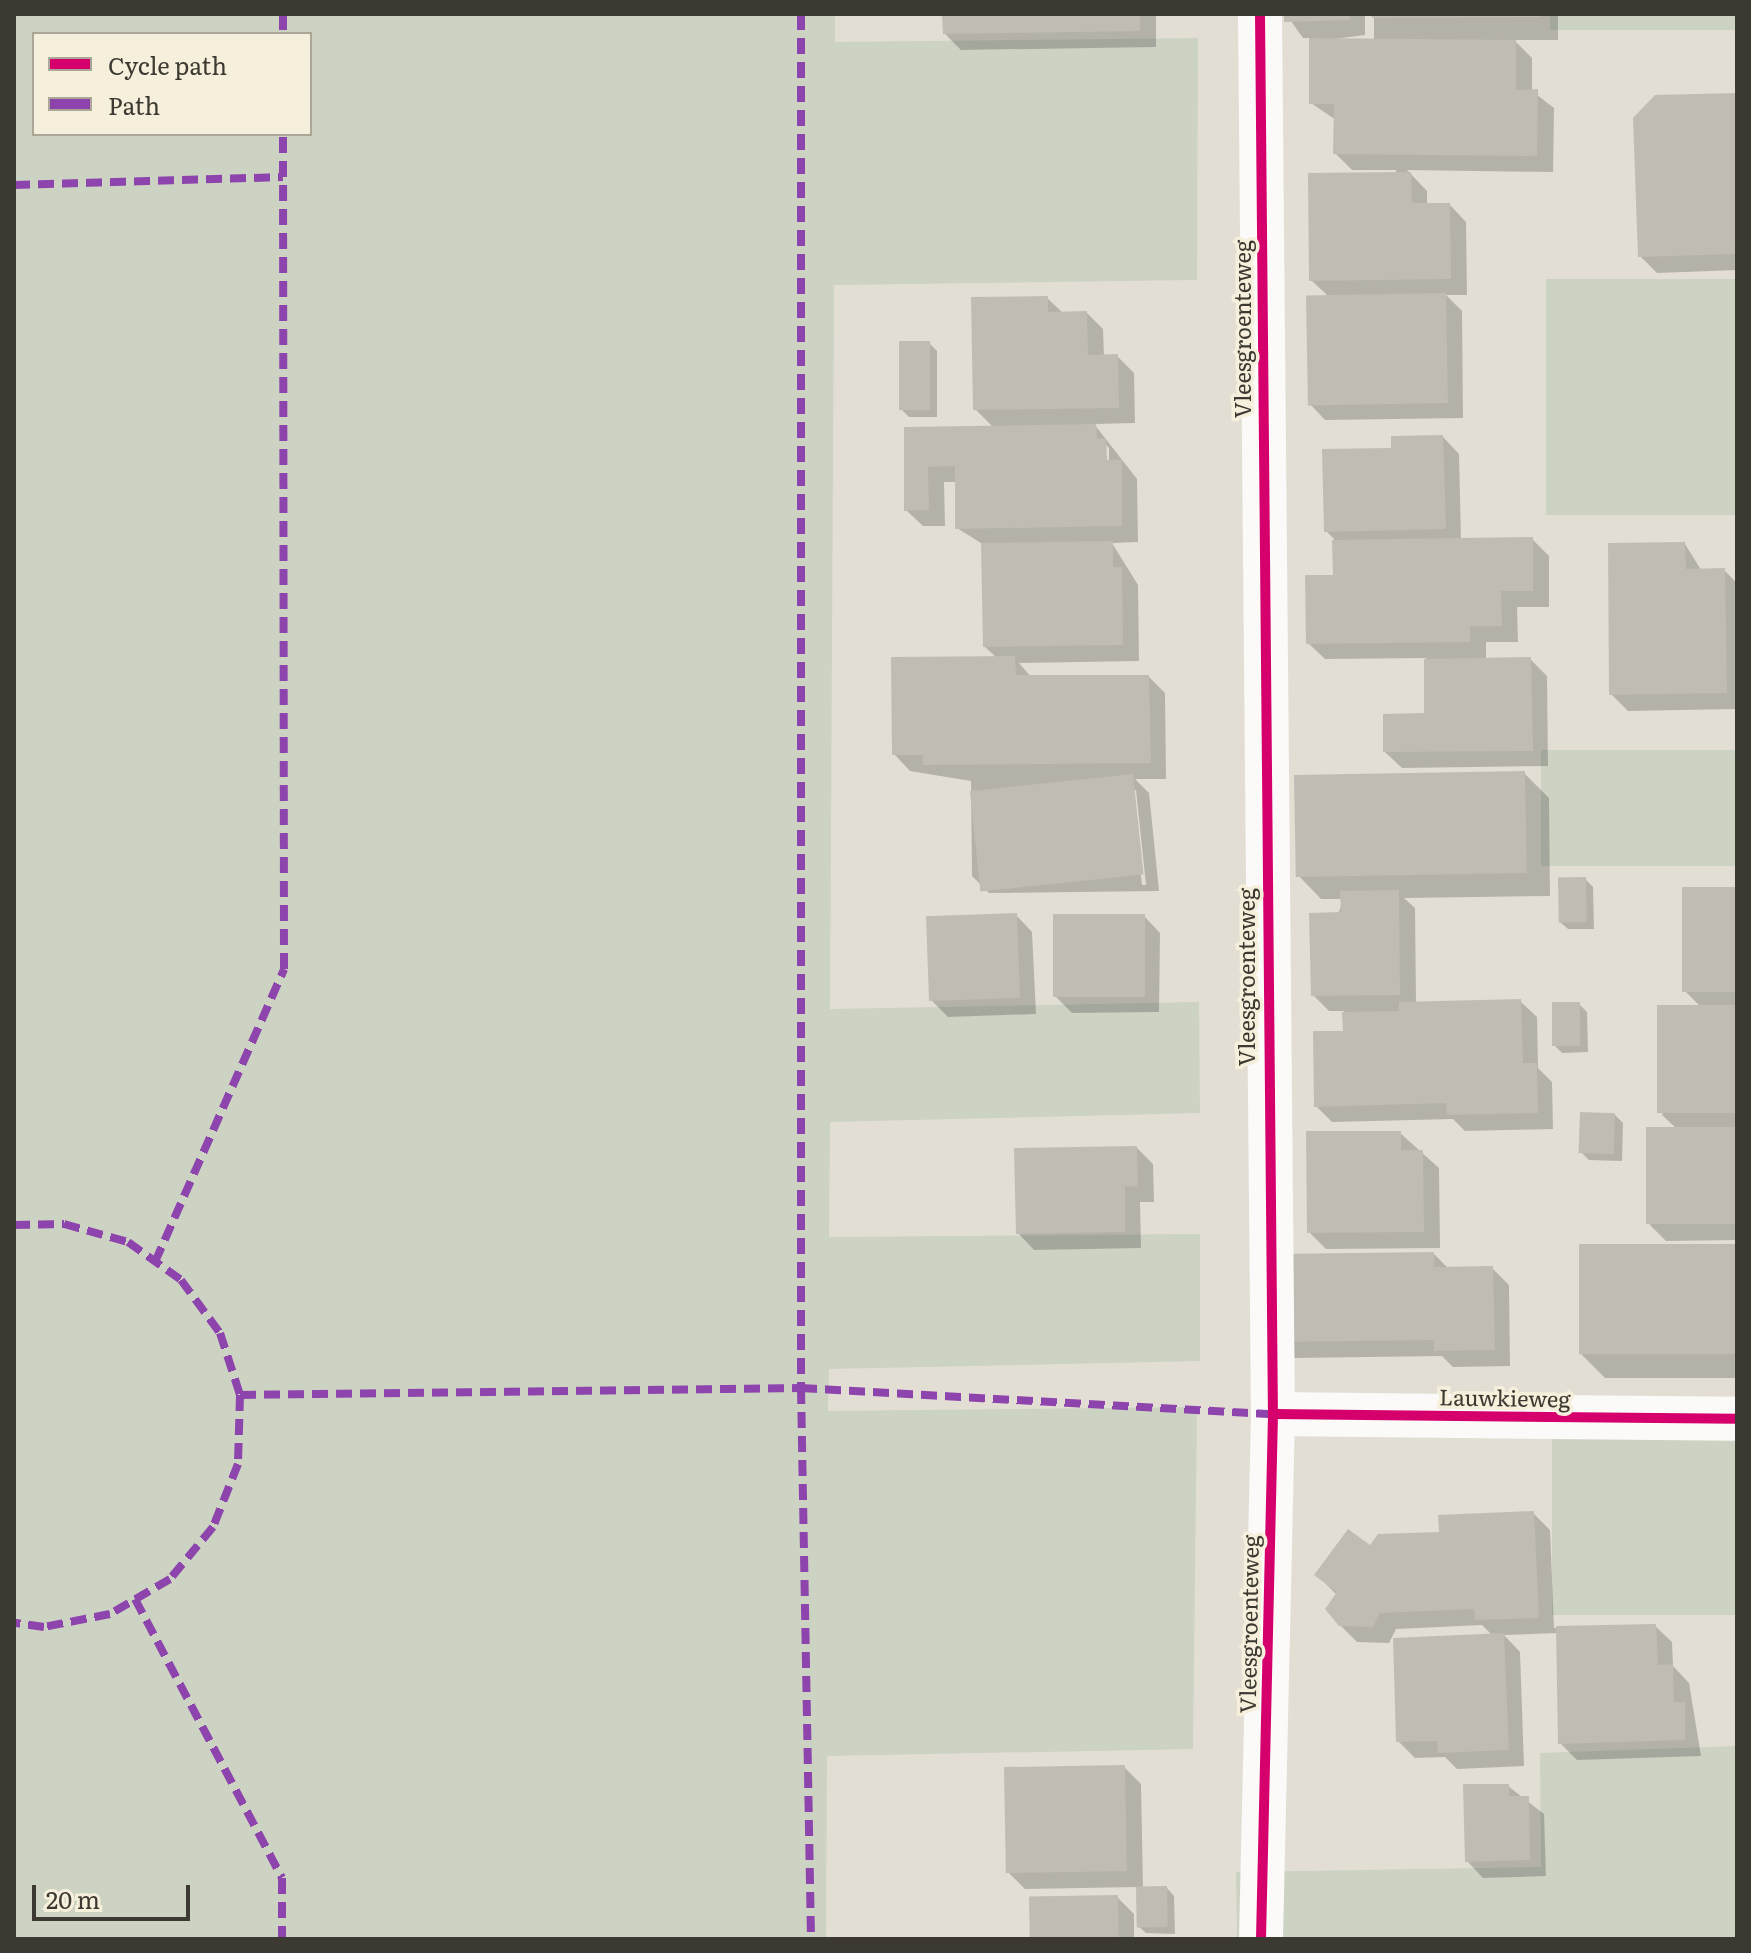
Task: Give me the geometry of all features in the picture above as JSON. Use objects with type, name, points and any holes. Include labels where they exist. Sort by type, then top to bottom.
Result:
[{"type":"street","name":"Vleesgroenteweg","points":[[1260,14],[1273,1414],[1261,1939]]},
{"type":"street","name":"Lauwkieweg","points":[[1273,1414],[1737,1419]]},
{"type":"green space","points":[[14,14],[835,14],[835,42],[1198,38],[1197,280],[834,285],[830,1009],[1199,1002],[1200,1113],[830,1122],[829,1237],[1200,1234],[1200,1361],[829,1369],[828,1411],[1197,1407],[1193,1749],[827,1756],[826,1939],[14,1939]]},
{"type":"green space","points":[[1550,14],[1737,14],[1737,30],[1550,30]]},
{"type":"green space","points":[[1546,279],[1737,279],[1737,515],[1546,515]]},
{"type":"green space","points":[[1541,750],[1737,750],[1737,866],[1541,866]]},
{"type":"green space","points":[[1552,1408],[1737,1408],[1737,1615],[1552,1615]]},
{"type":"green space","points":[[1737,1746],[1737,1939],[1237,1939],[1236,1872],[1541,1867],[1540,1753]]},
{"type":"building","points":[[942,14],[1140,14],[1140,31],[943,34]]},
{"type":"building","points":[[1284,14],[1350,14],[1350,20],[1284,22]]},
{"type":"building","points":[[1372,14],[1542,14],[1542,17],[1372,18]]},
{"type":"building","points":[[1309,38],[1516,40],[1516,90],[1538,89],[1537,156],[1333,154],[1334,104],[1309,104]]},
{"type":"building","points":[[1737,93],[1737,254],[1638,257],[1633,118],[1655,95]]},
{"type":"building","points":[[1411,172],[1412,203],[1450,203],[1451,279],[1309,281],[1308,173]]},
{"type":"building","points":[[1446,293],[1448,403],[1308,405],[1306,295]]},
{"type":"building","points":[[1048,296],[1048,312],[1087,311],[1088,355],[1118,354],[1119,408],[973,410],[971,297]]},
{"type":"building","points":[[899,341],[930,341],[930,410],[899,410]]},
{"type":"building","points":[[1096,424],[1097,439],[1106,438],[1107,460],[1122,460],[1122,526],[955,529],[955,466],[928,467],[929,510],[904,511],[904,427]]},
{"type":"building","points":[[1443,435],[1446,529],[1324,532],[1322,449],[1391,448],[1391,436]]},
{"type":"building","points":[[1533,537],[1533,591],[1501,591],[1502,626],[1470,626],[1470,642],[1306,644],[1305,575],[1333,575],[1332,540]]},
{"type":"building","points":[[1113,541],[1113,567],[1122,567],[1123,645],[983,647],[981,543]]},
{"type":"building","points":[[1685,542],[1686,569],[1725,568],[1727,693],[1609,695],[1608,543]]},
{"type":"building","points":[[1015,656],[1016,675],[1149,675],[1151,763],[923,765],[923,755],[892,755],[891,657]]},
{"type":"building","points":[[1531,657],[1533,751],[1383,752],[1383,714],[1424,713],[1424,659]]},
{"type":"building","points":[[1525,771],[1527,873],[1296,877],[1294,775]]},
{"type":"building","points":[[1133,774],[1144,874],[980,892],[970,791]]},
{"type":"building","points":[[1558,877],[1586,877],[1587,922],[1559,922]]},
{"type":"building","points":[[1682,887],[1737,887],[1737,992],[1682,992]]},
{"type":"building","points":[[1399,890],[1400,995],[1311,996],[1309,913],[1341,912],[1340,891]]},
{"type":"building","points":[[1017,913],[1020,998],[929,1001],[926,916]]},
{"type":"building","points":[[1053,914],[1145,914],[1145,997],[1053,997]]},
{"type":"building","points":[[1521,999],[1523,1063],[1537,1063],[1538,1113],[1447,1115],[1446,1103],[1314,1107],[1313,1031],[1343,1031],[1342,1012],[1399,1011],[1399,1002]]},
{"type":"building","points":[[1552,1002],[1580,1002],[1580,1046],[1552,1046]]},
{"type":"building","points":[[1657,1005],[1737,1005],[1737,1113],[1657,1113]]},
{"type":"building","points":[[1580,1112],[1615,1113],[1614,1154],[1579,1153]]},
{"type":"building","points":[[1646,1127],[1737,1127],[1737,1224],[1646,1224]]},
{"type":"building","points":[[1306,1131],[1401,1131],[1401,1150],[1423,1150],[1424,1232],[1307,1233]]},
{"type":"building","points":[[1137,1146],[1138,1187],[1125,1186],[1125,1232],[1016,1234],[1014,1148]]},
{"type":"building","points":[[1579,1244],[1737,1244],[1737,1354],[1579,1354]]},
{"type":"building","points":[[1434,1252],[1434,1267],[1493,1266],[1495,1350],[1434,1351],[1434,1340],[1275,1342],[1274,1254]]},
{"type":"building","points":[[1534,1511],[1539,1618],[1475,1620],[1474,1609],[1380,1613],[1373,1627],[1339,1626],[1325,1609],[1337,1592],[1314,1575],[1348,1529],[1370,1545],[1378,1534],[1439,1532],[1438,1515]]},
{"type":"building","points":[[1656,1624],[1658,1665],[1673,1664],[1674,1702],[1685,1702],[1685,1740],[1558,1744],[1556,1626]]},
{"type":"building","points":[[1504,1633],[1509,1750],[1438,1753],[1437,1741],[1396,1742],[1393,1638]]},
{"type":"building","points":[[1125,1765],[1127,1871],[1006,1873],[1004,1767]]},
{"type":"building","points":[[1463,1784],[1509,1784],[1509,1796],[1529,1796],[1530,1860],[1465,1862]]},
{"type":"building","points":[[1167,1886],[1168,1927],[1137,1928],[1136,1887]]},
{"type":"building","points":[[1118,1895],[1119,1939],[1030,1939],[1029,1897]]},
{"type":"marked path","points":[[283,14],[283,32]]},
{"type":"marked path","points":[[801,14],[801,1388],[811,1939]]},
{"type":"marked path","points":[[155,1262],[284,969],[283,136]]},
{"type":"marked path","points":[[14,185],[283,177]]},
{"type":"marked path","points":[[14,1225],[64,1224],[128,1242],[181,1280],[220,1333],[240,1395],[238,1464],[213,1527],[170,1579],[110,1614],[44,1627],[14,1623]]},
{"type":"marked path","points":[[240,1395],[801,1388],[1273,1414]]},
{"type":"marked path","points":[[135,1599],[282,1878],[282,1939]]},
{"type":"cycle path","points":[[1260,14],[1273,1414],[1261,1939]]},
{"type":"cycle path","points":[[1273,1414],[1737,1419]]}]
